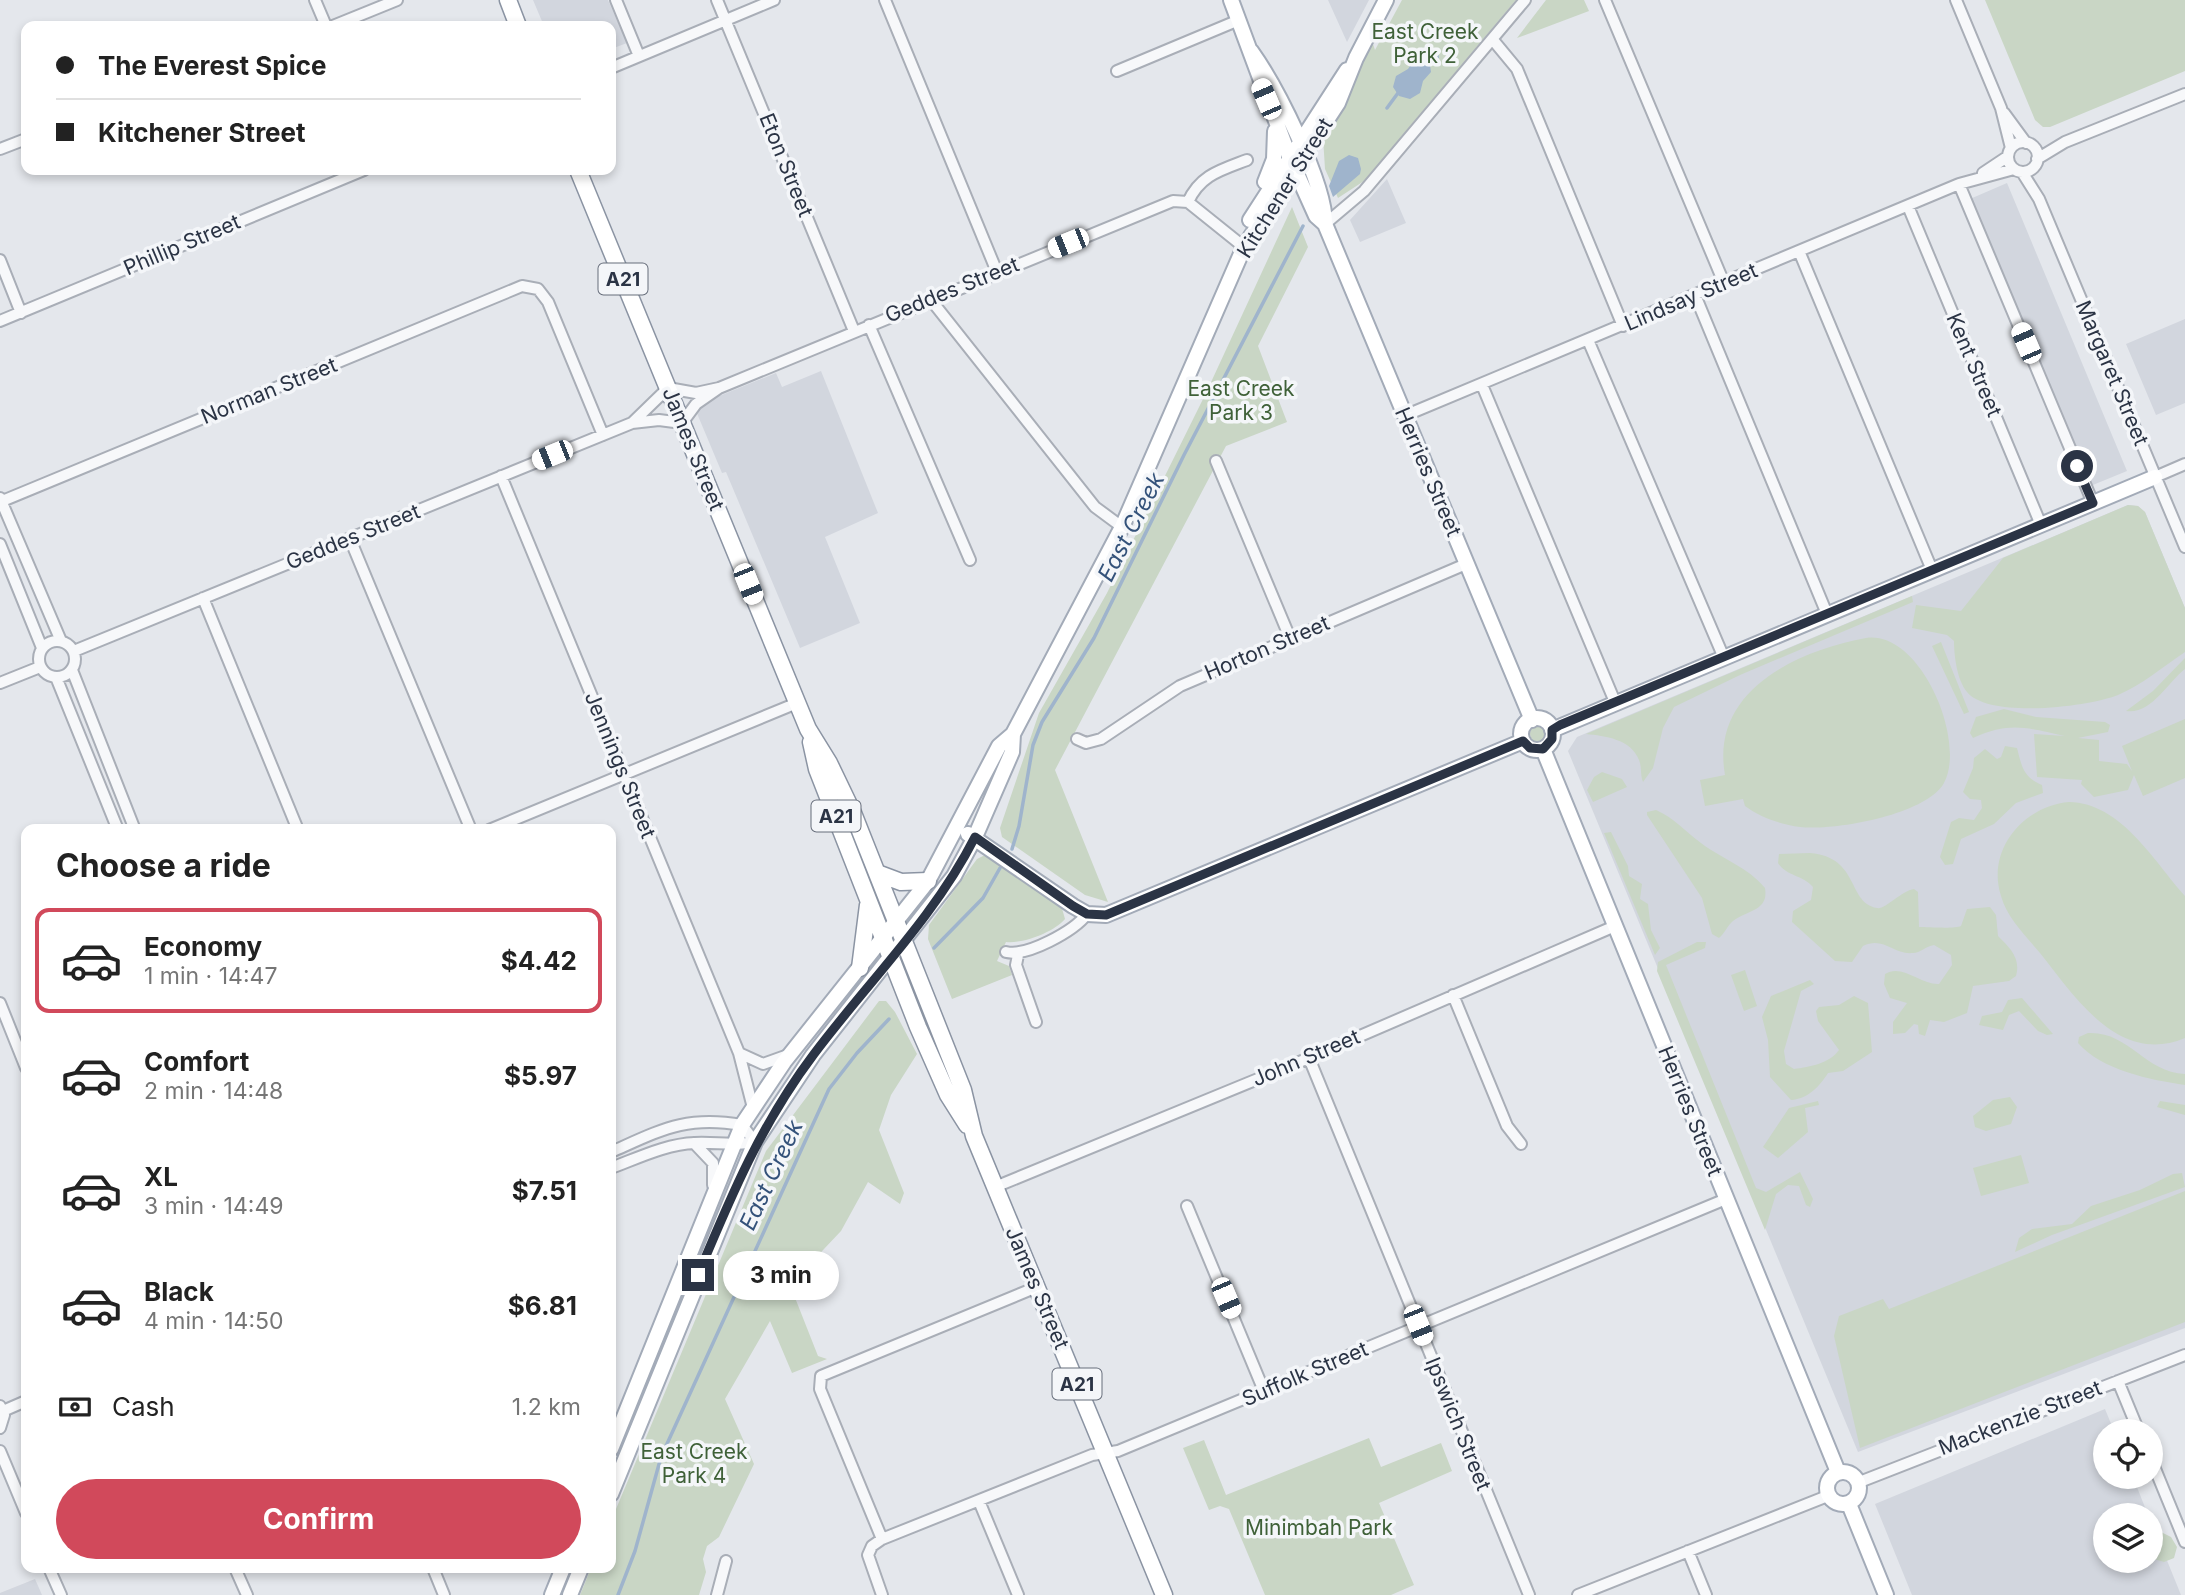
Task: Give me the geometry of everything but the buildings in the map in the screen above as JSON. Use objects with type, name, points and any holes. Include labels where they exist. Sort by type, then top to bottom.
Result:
[{"type":"highway","points":[[508,0],[517,21]]},
{"type":"highway","name":"James Street","points":[[580,175],[808,729],[817,769],[891,960],[948,1096],[974,1136]]},
{"type":"highway","name":"James Street","points":[[808,729],[829,763],[877,873],[963,1090],[974,1136],[1164,1595]]},
{"type":"highway","points":[[877,873],[901,882],[928,881]]},
{"type":"highway","points":[[860,968],[868,902]]},
{"type":"main road","name":"Herries Street","points":[[1231,0],[1273,114],[1325,208],[1325,224],[1532,720]]},
{"type":"main road","name":"Kitchener Street","points":[[1250,220],[1296,155],[1338,103],[1356,58],[1386,0]]},
{"type":"main road","name":"Herries Street","points":[[1251,51],[1266,72],[1296,155]]},
{"type":"main road","points":[[1244,247],[1250,220],[1274,159],[1273,114]]},
{"type":"main road","name":"Kitchener Street","points":[[616,1436],[742,1125],[790,1055],[928,881],[999,746],[1013,734],[1122,527],[1244,247],[1296,155]]},
{"type":"main road","points":[[1552,730],[2155,477]]},
{"type":"main road","points":[[1532,720],[1545,720],[1552,730],[1552,739],[1543,749],[1530,748],[1523,741],[1523,727],[1532,720]]},
{"type":"main road","name":"Kitchener Street","points":[[616,1481],[755,1142],[813,1055],[891,960],[954,876],[975,837],[1012,752],[1013,734]]},
{"type":"main road","points":[[958,828],[1087,914],[1106,915],[1523,741]]},
{"type":"main road","name":"Herries Street","points":[[1543,749],[1838,1472]]},
{"type":"main road","points":[[1838,1472],[1848,1473],[1857,1483],[1857,1496],[1849,1504],[1839,1503],[1830,1494],[1828,1482],[1838,1472]]},
{"type":"main road","points":[[1849,1504],[1886,1595]]},
{"type":"main road","points":[[552,1595],[561,1573]]},
{"type":"main road","points":[[570,1595],[579,1573]]},
{"type":"street","points":[[315,0],[324,21]]},
{"type":"street","points":[[345,21],[397,0]]},
{"type":"street","points":[[616,0],[639,56]]},
{"type":"street","name":"Eton Street","points":[[717,0],[854,331]]},
{"type":"street","points":[[616,66],[774,0]]},
{"type":"street","points":[[885,0],[997,272]]},
{"type":"street","points":[[1325,224],[1364,191],[1525,0]]},
{"type":"street","points":[[1605,0],[1724,283]]},
{"type":"street","points":[[1956,0],[2001,108],[2009,153]]},
{"type":"street","points":[[1117,71],[1239,20]]},
{"type":"street","points":[[1493,40],[1517,69],[1623,326]]},
{"type":"street","points":[[2036,163],[2065,142],[2185,94]]},
{"type":"street","points":[[2001,108],[2029,144],[2065,142]]},
{"type":"street","points":[[0,149],[21,141]]},
{"type":"street","name":"Lindsay Street","points":[[1978,177],[2009,153],[2029,144]]},
{"type":"street","name":"Margaret Street","points":[[2029,144],[2036,163],[2039,200]]},
{"type":"street","name":"Margaret Street","points":[[2009,153],[2039,200],[2185,547]]},
{"type":"street","points":[[1244,247],[1188,202],[1206,176],[1247,159]]},
{"type":"street","name":"Lindsay Street","points":[[1404,416],[1959,184],[1978,177],[2018,171],[2036,163]]},
{"type":"street","name":"Phillip Street","points":[[0,321],[352,175]]},
{"type":"street","points":[[1959,184],[2093,503]]},
{"type":"street","name":"Geddes Street","points":[[74,652],[632,423],[655,420],[682,423],[699,401],[719,388],[1162,204],[1181,200],[1188,202]]},
{"type":"street","name":"Kent Street","points":[[1908,206],[2041,525]]},
{"type":"street","points":[[1799,251],[1932,570]]},
{"type":"street","points":[[0,260],[21,313]]},
{"type":"street","name":"Norman Street","points":[[0,500],[522,286],[538,289],[548,302],[603,435]]},
{"type":"street","points":[[1695,295],[1827,614]]},
{"type":"street","points":[[931,300],[1096,508],[1122,527]]},
{"type":"street","points":[[869,325],[970,560]]},
{"type":"street","points":[[1588,340],[1724,657]]},
{"type":"street","points":[[1482,385],[1615,702]]},
{"type":"street","name":"Geddes Street","points":[[632,423],[668,388],[696,393],[719,388]]},
{"type":"street","points":[[1216,461],[1290,638]]},
{"type":"street","points":[[2155,477],[2185,464]]},
{"type":"street","name":"Jennings Street","points":[[501,476],[739,1053],[753,1108]]},
{"type":"street","points":[[0,500],[61,641],[74,652],[76,661],[72,670],[56,677],[48,675],[40,667],[39,656],[42,648],[51,641],[61,641]]},
{"type":"street","points":[[350,539],[469,824]]},
{"type":"street","points":[[0,544],[5,571],[42,648]]},
{"type":"street","points":[[5,571],[26,564]]},
{"type":"street","name":"Horton Street","points":[[1077,739],[1086,743],[1101,739],[1180,686],[1466,564]]},
{"type":"street","points":[[203,598],[296,824]]},
{"type":"street","points":[[0,683],[40,667]]},
{"type":"street","points":[[72,670],[132,824]]},
{"type":"street","points":[[56,677],[116,824]]},
{"type":"street","points":[[503,824],[797,702]]},
{"type":"street","points":[[96,777],[110,771]]},
{"type":"street","points":[[1006,952],[1018,955],[1078,926],[1087,914]]},
{"type":"street","name":"John Street","points":[[995,1186],[1309,1058],[1615,926]]},
{"type":"street","points":[[1018,955],[1016,965],[1037,1022]]},
{"type":"street","points":[[1453,995],[1507,1126],[1521,1144]]},
{"type":"street","points":[[0,1003],[21,1056]]},
{"type":"street","points":[[739,1053],[763,1063],[790,1055]]},
{"type":"street","name":"Ipswich Street","points":[[1309,1058],[1529,1595]]},
{"type":"street","points":[[616,1150],[687,1122],[712,1119],[742,1125],[755,1142],[733,1146],[694,1143],[661,1150],[616,1166]]},
{"type":"street","points":[[694,1143],[713,1163],[712,1194]]},
{"type":"street","name":"Suffolk Street","points":[[882,1539],[1092,1455],[1118,1451],[1726,1199]]},
{"type":"street","points":[[1187,1206],[1264,1391]]},
{"type":"street","points":[[882,1595],[868,1555],[872,1546],[882,1539],[820,1389],[821,1376],[1037,1287]]},
{"type":"street","points":[[673,1294],[688,1301]]},
{"type":"street","name":"Mackenzie Street","points":[[1857,1483],[2185,1355]]},
{"type":"street","points":[[2118,1381],[2134,1419]]},
{"type":"street","points":[[0,1428],[2,1408],[21,1402]]},
{"type":"street","points":[[0,1451],[21,1501]]},
{"type":"street","points":[[2163,1488],[2185,1542]]},
{"type":"street","points":[[1577,1595],[1830,1494]]},
{"type":"street","points":[[979,1501],[1018,1595]]},
{"type":"street","points":[[1688,1551],[1706,1595]]},
{"type":"street","points":[[717,1595],[726,1562]]},
{"type":"street","points":[[51,1573],[61,1595]]},
{"type":"street","points":[[237,1573],[247,1595]]},
{"type":"street","points":[[435,1573],[444,1595]]},
{"type":"shaded area","points":[[533,0],[608,0],[627,43],[616,47],[616,21],[542,21]]},
{"type":"shaded area","points":[[1328,0],[1369,0],[1347,42]]},
{"type":"shaded area","points":[[1387,179],[1406,223],[1360,242],[1350,220]]},
{"type":"shaded area","points":[[2007,183],[2127,471],[2088,487],[1963,202]]},
{"type":"shaded area","points":[[2185,319],[2185,403],[2156,415],[2126,344]]},
{"type":"shaded area","points":[[821,371],[878,513],[825,537],[860,623],[800,648],[726,472],[722,473],[696,411],[702,403],[776,373],[782,387]]},
{"type":"shaded area","points":[[2128,505],[2138,506],[2145,512],[2185,608],[2185,1328],[1858,1452],[1568,751],[1577,737]]},
{"type":"shaded area","points":[[2105,1409],[2109,1419],[2093,1419],[2093,1489],[2138,1489],[2143,1503],[2093,1503],[2093,1573],[2163,1573],[2163,1551],[2181,1595],[1912,1595],[1875,1504]]},
{"type":"shaded area","points":[[35,1579],[42,1595],[0,1595],[0,1593]]},
{"type":"green space","name":"East Creek Park 2","points":[[1402,0],[1516,0],[1364,181],[1338,198],[1325,169],[1323,137],[1372,41],[1375,50]]},
{"type":"green space","points":[[1546,0],[1584,0],[1589,11],[1517,38]]},
{"type":"green space","points":[[1985,0],[2185,0],[2185,71],[2050,127],[2043,127],[2035,120]]},
{"type":"green space","name":"East Creek Park 3","points":[[1292,207],[1308,247],[1258,346],[1287,422],[1226,446],[1055,770],[1108,902],[1085,895],[1002,837],[1000,828],[1039,713],[1107,593],[1206,393]]},
{"type":"green space","points":[[2128,505],[2138,506],[2145,512],[2185,608],[2185,652],[2136,686],[2118,695],[2085,703],[2040,708],[1996,706],[1967,692],[1957,668],[1954,641],[1947,635],[1912,628],[1916,605],[1961,611],[2003,558]]},
{"type":"green space","points":[[1912,596],[1913,602],[1740,675],[1674,707],[1663,728],[1653,768],[1643,782],[1639,760],[1630,747],[1617,740],[1586,734]]},
{"type":"green space","points":[[1866,638],[1886,640],[1904,651],[1934,691],[1944,716],[1949,741],[1949,764],[1944,783],[1934,794],[1919,804],[1878,818],[1815,828],[1771,820],[1745,806],[1743,799],[1705,806],[1700,780],[1725,775],[1724,746],[1731,720],[1745,698],[1764,680],[1787,665],[1812,653]]},
{"type":"green space","points":[[1941,642],[1969,712],[1964,714],[1932,646]]},
{"type":"green space","points":[[2185,658],[2185,669],[2151,703],[2135,711],[2126,711],[2153,691]]},
{"type":"green space","points":[[2004,709],[2036,717],[2105,722],[2110,725],[2108,732],[2078,738],[2099,740],[2099,761],[2127,764],[2132,771],[2122,746],[2185,719],[2185,778],[2143,796],[2134,775],[2128,790],[2094,797],[2081,784],[2082,780],[2037,777],[2034,734],[2065,736],[2009,728],[1973,738],[1970,733],[1976,717]]},
{"type":"green space","points":[[1538,726],[1544,728],[1544,740],[1538,742],[1532,740],[1530,734],[1532,728]]},
{"type":"green space","points":[[2005,746],[2017,748],[2024,771],[2042,785],[2043,793],[2016,803],[1994,824],[1961,839],[1953,864],[1945,865],[1940,857],[1951,822],[1959,818],[1974,820],[1982,808],[1981,800],[1970,799],[1963,792],[1973,768],[1974,758],[1985,749],[1997,759],[2001,757]]},
{"type":"green space","points":[[1602,772],[1622,779],[1627,787],[1593,802],[1587,790],[1594,777]]},
{"type":"green space","points":[[2069,802],[2088,805],[2105,812],[2120,823],[2148,851],[2185,896],[2185,1038],[2161,1044],[2139,1043],[2119,1035],[2101,1022],[2068,989],[2004,904],[1998,879],[1999,862],[2012,833],[2037,812]]},
{"type":"green space","points":[[1656,810],[1709,849],[1751,874],[1765,888],[1764,901],[1760,906],[1733,921],[1719,938],[1712,934],[1702,898],[1647,815],[1647,812]]},
{"type":"green space","points":[[1611,832],[1628,866],[1629,876],[1642,884],[1640,899],[1648,904],[1651,930],[1660,948],[1655,955],[1604,833]]},
{"type":"green space","points":[[1810,853],[1826,856],[1837,863],[1861,898],[1877,908],[1914,889],[1918,892],[1919,927],[1958,927],[1961,926],[1967,909],[1990,907],[1996,915],[1998,936],[2016,959],[2016,976],[2009,981],[1973,986],[1967,1013],[1944,1022],[1930,1020],[1925,1036],[1919,1034],[1918,1025],[1914,1024],[1905,1033],[1893,1034],[1893,1022],[1907,1003],[1890,998],[1884,984],[1885,974],[1898,971],[1939,984],[1952,965],[1951,955],[1934,945],[1916,953],[1906,953],[1877,943],[1863,946],[1852,962],[1835,961],[1792,922],[1793,911],[1811,900],[1813,887],[1785,871],[1778,863],[1779,854]]},
{"type":"green space","points":[[989,856],[1061,905],[1065,919],[1038,936],[1006,942],[997,961],[1009,966],[1012,975],[952,999],[928,939],[929,925],[977,859]]},
{"type":"green space","points":[[1697,942],[1706,942],[1705,948],[1666,965],[1756,1188],[1766,1192],[1800,1172],[1813,1199],[1810,1207],[1806,1205],[1799,1186],[1788,1185],[1776,1194],[1765,1230],[1657,971],[1658,962]]},
{"type":"green space","points":[[1745,970],[1757,1006],[1744,1011],[1731,975]]},
{"type":"green space","points":[[1810,980],[1814,984],[1801,991],[1784,1051],[1786,1064],[1794,1069],[1819,1064],[1839,1050],[1818,1021],[1816,1011],[1819,1007],[1839,1005],[1854,996],[1868,1003],[1872,1052],[1843,1071],[1828,1073],[1813,1091],[1791,1100],[1770,1077],[1768,1040],[1762,1017],[1771,996]]},
{"type":"green space","points":[[2022,998],[2053,1034],[2047,1035],[2038,1031],[2019,1011],[2009,1015],[2003,1030],[1979,1025],[1982,1016],[2002,1012],[2008,1000]]},
{"type":"green space","name":"East Creek Park 4","points":[[879,1001],[886,1001],[895,1012],[917,1054],[891,1095],[879,1130],[904,1193],[900,1204],[868,1182],[841,1231],[790,1285],[818,1356],[827,1359],[792,1373],[770,1321],[725,1399],[754,1464],[719,1537],[707,1546],[703,1559],[706,1572],[699,1595],[580,1595],[589,1573],[616,1573],[616,1509],[766,1151]]},
{"type":"green space","points":[[2088,1033],[2115,1038],[2158,1066],[2185,1074],[2185,1085],[2142,1077],[2113,1067],[2078,1043],[2079,1037]]},
{"type":"green space","points":[[2010,1097],[2017,1107],[2011,1124],[1986,1131],[1975,1127],[1973,1116],[1993,1100]]},
{"type":"green space","points":[[1818,1101],[1819,1105],[1805,1108],[1808,1132],[1778,1158],[1763,1147],[1789,1108]]},
{"type":"green space","points":[[2160,1101],[2185,1105],[2185,1115],[2157,1107]]},
{"type":"green space","points":[[2021,1155],[2029,1183],[1981,1196],[1973,1168]]},
{"type":"green space","points":[[2182,1173],[2185,1187],[2052,1235],[2015,1252],[2019,1238],[2032,1229],[2072,1224],[2091,1206],[2140,1190],[2173,1174]]},
{"type":"green space","points":[[2185,1191],[2185,1322],[1860,1448],[1834,1336],[1839,1316],[1883,1299],[1889,1309]]},
{"type":"green space","name":"Minimbah Park","points":[[1369,1438],[1381,1467],[1441,1443],[1452,1471],[1379,1503],[1414,1585],[1391,1595],[1265,1595],[1229,1509],[1220,1506],[1209,1510],[1183,1448],[1204,1440],[1226,1495]]},
{"type":"green space","points":[[2163,1533],[2171,1537],[2177,1547],[2174,1558],[2164,1562]]},
{"type":"water","points":[[1433,48],[1438,51],[1439,58],[1430,65],[1431,72],[1423,81],[1420,93],[1410,99],[1399,96],[1393,87],[1396,76],[1408,69],[1414,60],[1422,58],[1425,50]]},
{"type":"water","points":[[1349,155],[1358,158],[1360,174],[1333,197],[1329,186],[1339,161]]},
{"type":"waterway","name":"East Creek","points":[[1387,108],[1398,93]]},
{"type":"waterway","name":"East Creek","points":[[1012,849],[1019,826],[1033,745],[1042,722],[1094,638],[1184,455],[1303,226]]},
{"type":"waterway","name":"East Creek","points":[[934,948],[983,898],[1000,868]]},
{"type":"waterway","name":"East Creek","points":[[618,1595],[635,1551],[661,1457],[829,1089],[857,1053],[889,1019]]},
{"type":"route","points":[[698,1275],[755,1142],[813,1055],[891,960],[954,876],[975,837],[1073,906],[1087,914],[1106,915],[1523,741],[1534,750],[1543,749],[1552,739],[1552,730],[1560,725],[2093,503],[2077,466]]}]
